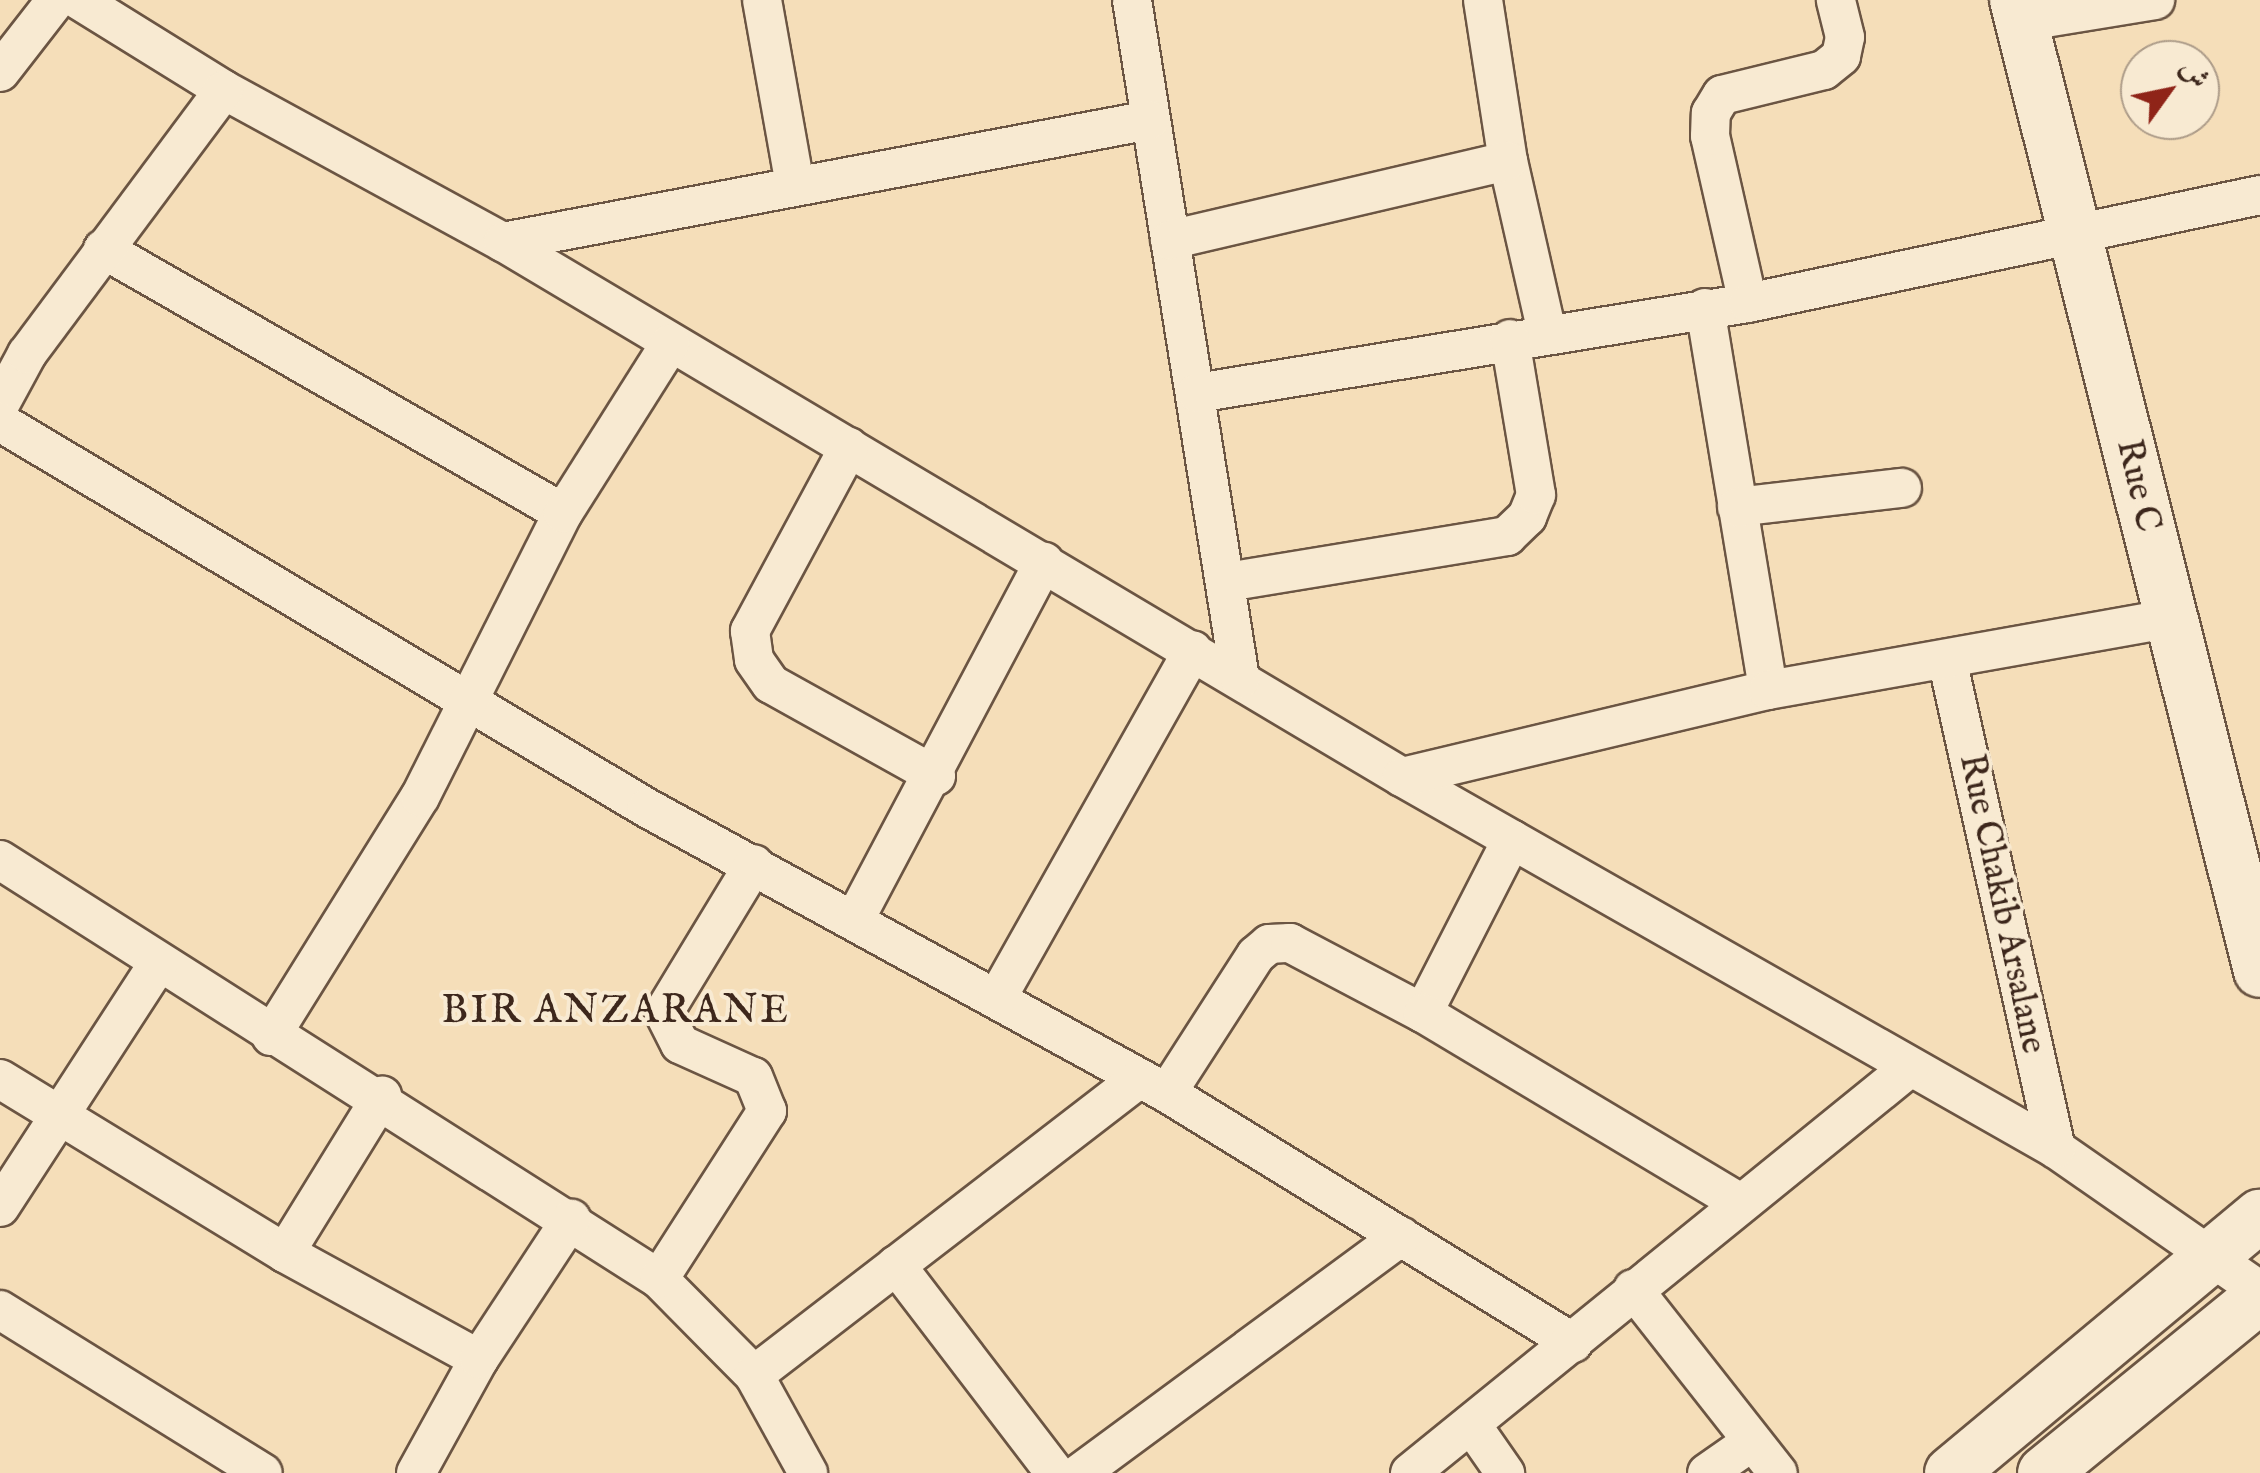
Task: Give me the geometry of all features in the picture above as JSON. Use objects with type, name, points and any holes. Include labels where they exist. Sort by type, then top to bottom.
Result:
[{"type":"street","points":[[0,72],[56,0]]},
{"type":"street","points":[[79,0],[224,90],[503,242],[1402,777],[2056,1149],[2214,1256],[2260,1294],[2044,1473]]},
{"type":"street","points":[[762,0],[794,186]]},
{"type":"street","points":[[1132,0],[1240,679]]},
{"type":"street","points":[[1482,0],[1508,162],[1547,332]]},
{"type":"street","points":[[1748,302],[1710,136],[1711,113],[1722,95],[1824,70],[1841,56],[1845,36],[1836,0]]},
{"type":"street","points":[[2018,11],[2155,0]]},
{"type":"street","name":"Rue C","points":[[2018,11],[2078,236],[2168,619],[2260,971]]},
{"type":"street","points":[[0,404],[13,344],[103,249],[224,90]]},
{"type":"street","points":[[503,242],[1150,120]]},
{"type":"street","points":[[1170,240],[1508,162]]},
{"type":"street","points":[[1197,393],[1547,332],[1748,302],[2260,195]]},
{"type":"street","points":[[103,249],[563,513]]},
{"type":"street","points":[[1705,308],[1768,690]]},
{"type":"street","points":[[1226,582],[1507,536],[1527,517],[1536,495],[1510,339]]},
{"type":"street","points":[[271,1036],[420,797],[563,513],[670,344]]},
{"type":"street","points":[[0,422],[470,697],[647,808],[856,917],[1152,1086],[1573,1343]]},
{"type":"street","points":[[848,447],[750,631],[754,660],[771,684],[936,776]]},
{"type":"street","points":[[1736,506],[1902,488]]},
{"type":"street","points":[[856,917],[936,776],[1044,562]]},
{"type":"street","points":[[1402,777],[1768,690],[2168,619]]},
{"type":"street","points":[[997,998],[1193,650]]},
{"type":"street","name":"Rue Chakib Arsalane","points":[[1947,659],[2056,1149]]},
{"type":"street","points":[[1423,1013],[1512,839]]},
{"type":"street","points":[[0,860],[271,1036],[382,1096],[659,1278],[754,1375],[808,1473]]},
{"type":"street","points":[[659,1278],[767,1111],[753,1077],[680,1044],[664,1012],[754,864]]},
{"type":"street","points":[[754,1375],[896,1264],[1152,1086],[1269,944],[1290,943],[1423,1013],[1739,1202]]},
{"type":"street","points":[[0,1207],[56,1114],[159,962]]},
{"type":"street","points":[[1410,1473],[1573,1343],[1739,1202],[1909,1068]]},
{"type":"street","points":[[0,1080],[286,1253],[479,1359]]},
{"type":"street","points":[[286,1253],[382,1096]]},
{"type":"street","points":[[1951,1473],[2260,1216]]},
{"type":"street","points":[[416,1473],[479,1359],[572,1219]]},
{"type":"street","points":[[1080,1473],[1401,1236]]},
{"type":"street","points":[[896,1264],[1056,1473]]},
{"type":"street","points":[[1633,1289],[1750,1443],[1778,1473]]},
{"type":"street","points":[[0,1310],[262,1473]]},
{"type":"street","points":[[1471,1424],[1504,1473]]},
{"type":"street","points":[[1707,1473],[1750,1443]]},
{"type":"district","name":"BIR ANZARANE","points":[[616,1012]]}]
